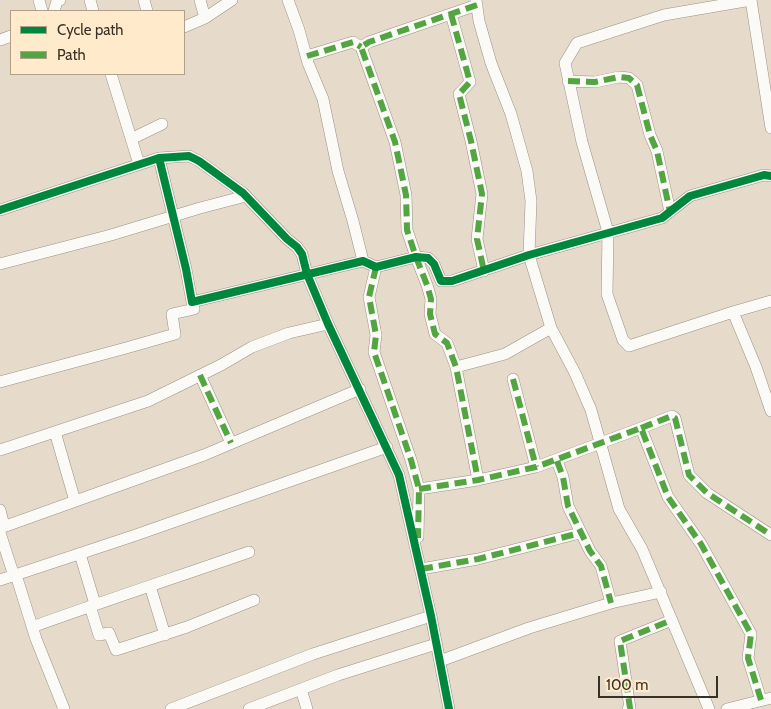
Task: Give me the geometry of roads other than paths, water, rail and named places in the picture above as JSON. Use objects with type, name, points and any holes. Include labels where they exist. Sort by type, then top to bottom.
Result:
[{"type":"street","points":[[54,10],[57,1],[60,0]]},
{"type":"street","points":[[200,0],[205,18]]},
{"type":"street","points":[[185,27],[205,18],[232,0]]},
{"type":"street","points":[[288,0],[323,99],[338,171],[363,261]]},
{"type":"street","points":[[771,128],[770,111],[750,0],[664,15],[577,43],[565,63],[582,142],[608,232],[607,294],[623,340],[629,346],[771,301]]},
{"type":"street","points":[[361,47],[369,42],[451,14],[477,2],[479,21],[491,63],[511,114],[528,171],[531,201],[529,255],[551,328],[575,373],[591,410],[620,509],[642,549],[709,709]]},
{"type":"street","points":[[451,14],[470,82],[459,94],[482,194],[477,239],[484,271]]},
{"type":"street","points":[[307,56],[353,42],[361,47],[395,142],[406,195],[407,230],[428,285],[430,314],[435,334],[447,343],[456,367],[478,480]]},
{"type":"street","points":[[111,75],[139,164]]},
{"type":"street","points":[[568,80],[595,82],[620,77],[629,78],[637,85],[650,134],[657,152],[670,212]]},
{"type":"street","points":[[131,139],[162,124]]},
{"type":"street","points":[[0,210],[159,158],[189,156],[199,161],[246,196],[297,248],[302,254],[307,274],[328,324],[399,475],[418,553],[449,709]]},
{"type":"street","points":[[0,382],[175,334],[172,314],[194,309],[159,158]]},
{"type":"street","points":[[192,302],[363,261],[376,267],[416,257],[428,258],[434,264],[441,281],[452,281],[529,255],[662,218],[690,196],[764,175],[771,176]]},
{"type":"street","points":[[0,264],[246,196]]},
{"type":"street","points":[[376,267],[369,297],[376,336],[374,352],[419,489],[418,553]]},
{"type":"street","points":[[732,312],[766,383],[771,411]]},
{"type":"street","points":[[0,450],[148,401],[252,347],[290,333],[328,324]]},
{"type":"street","points":[[456,367],[505,354],[551,328]]},
{"type":"street","points":[[200,375],[231,443]]},
{"type":"street","points":[[513,379],[536,467]]},
{"type":"street","points":[[2,529],[204,454],[360,389]]},
{"type":"street","points":[[419,489],[478,480],[557,461],[672,416],[675,418],[689,475],[707,493],[771,535]]},
{"type":"street","points":[[641,428],[668,497],[701,544],[751,634],[748,658],[766,699],[727,709]]},
{"type":"street","points":[[56,432],[75,501]]},
{"type":"street","points":[[0,580],[387,447]]},
{"type":"street","points":[[557,461],[563,477],[568,506],[580,533],[601,566],[611,603]]},
{"type":"street","points":[[0,510],[2,529],[15,575],[32,627],[64,709]]},
{"type":"street","points":[[421,569],[478,559],[580,533]]},
{"type":"street","points":[[32,627],[249,552]]},
{"type":"street","points":[[80,554],[100,635],[109,633],[116,650],[187,628],[254,600]]},
{"type":"street","points":[[150,586],[165,634]]},
{"type":"street","points":[[440,661],[529,628],[611,603],[661,592]]},
{"type":"street","points":[[171,709],[313,654],[431,616]]},
{"type":"street","points":[[628,709],[630,708],[620,641],[672,620]]},
{"type":"street","points":[[249,709],[338,674],[436,644]]},
{"type":"street","points":[[301,689],[308,709]]}]
